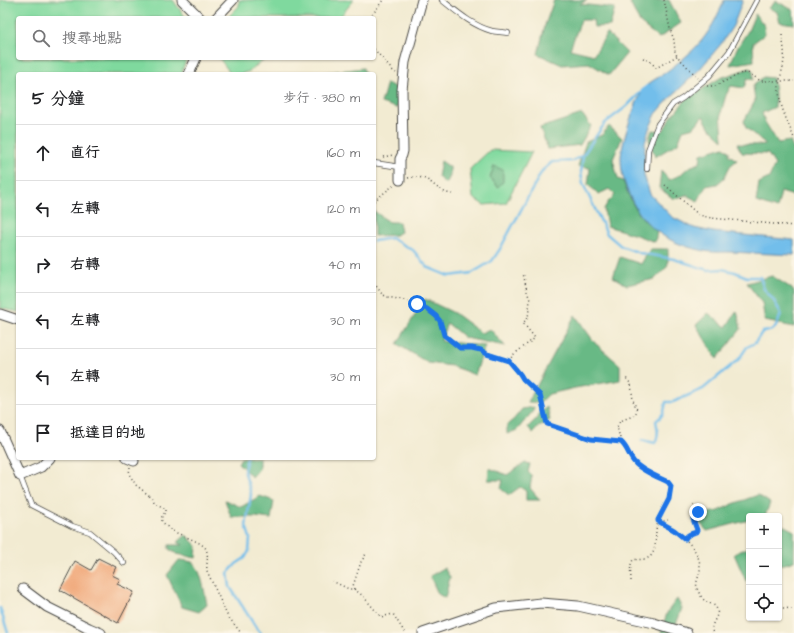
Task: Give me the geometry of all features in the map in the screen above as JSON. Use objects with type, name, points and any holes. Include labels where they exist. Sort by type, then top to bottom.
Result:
[{"type":"street","points":[[182,0],[198,16]]},
{"type":"street","points":[[218,16],[234,0]]},
{"type":"street","points":[[400,180],[400,163],[403,151],[402,90],[405,62],[422,0]]},
{"type":"street","points":[[190,72],[195,60]]},
{"type":"street","points":[[0,314],[16,319]]},
{"type":"street","points":[[0,431],[20,476],[41,467],[48,460]]},
{"type":"street","points":[[23,590],[47,606],[101,633]]},
{"type":"street","points":[[423,633],[496,608],[541,603],[585,607],[654,623],[687,633]]},
{"type":"lane","points":[[442,0],[475,24],[492,31],[508,33]]},
{"type":"lane","points":[[647,169],[648,150],[658,124],[672,104],[683,98],[702,83],[729,52],[757,0]]},
{"type":"lane","points":[[376,163],[400,163]]},
{"type":"lane","points":[[20,476],[31,505],[72,526],[90,532],[114,552],[124,563]]},
{"type":"path","points":[[371,16],[383,0]]},
{"type":"path","points":[[664,0],[670,29],[674,40],[675,52],[702,83],[708,86],[715,86],[742,74],[748,73],[762,81],[794,81]]},
{"type":"path","points":[[782,34],[785,55],[779,81],[779,95],[794,138]]},
{"type":"path","points":[[643,58],[651,62],[656,68],[677,56]]},
{"type":"path","points":[[380,158],[393,155],[398,157],[400,163]]},
{"type":"path","points":[[376,199],[400,180],[410,177],[427,179],[439,190],[452,194]]},
{"type":"path","points":[[665,185],[699,214],[712,218],[794,226]]},
{"type":"path","points":[[509,361],[513,356],[536,338],[523,323],[528,318],[530,300],[523,273]]},
{"type":"path","points":[[376,286],[382,294],[387,297],[408,301],[427,309],[440,321],[444,335],[460,348],[481,350],[487,354],[509,361],[523,379],[540,395],[547,424],[591,439],[621,442]]},
{"type":"path","points":[[625,377],[631,384],[633,400],[638,410],[633,416],[620,421],[617,427],[621,442],[635,463],[641,468],[668,482],[671,486],[669,499],[658,521],[674,530],[685,539],[698,555],[700,562],[697,588],[704,600],[715,606],[718,613],[712,627],[713,633]]},
{"type":"path","points":[[131,460],[129,474],[136,485],[156,503],[166,509],[166,512],[161,517],[162,522],[171,530],[200,543],[206,548],[207,571],[227,615],[241,633]]},
{"type":"path","points":[[685,539],[697,530],[693,519],[698,512],[694,507],[694,503]]},
{"type":"path","points":[[631,581],[631,562],[633,560],[644,560],[651,555],[655,547],[657,525],[660,522],[668,520]]},
{"type":"path","points":[[354,589],[353,586],[361,562],[366,554]]},
{"type":"path","points":[[332,581],[349,589],[354,589],[363,596],[381,617],[393,614],[405,633]]},
{"type":"path","points":[[783,608],[794,608]]},
{"type":"green space","points":[[0,0],[173,0],[185,16],[16,16],[16,60],[186,60],[182,72],[16,72],[16,312],[0,308]]},
{"type":"green space","points":[[239,0],[354,0],[341,16],[229,16],[239,6]]},
{"type":"green space","points":[[554,0],[587,0],[580,4],[615,8],[610,26],[594,27],[593,20],[581,20],[570,49],[594,55],[607,33],[627,53],[609,75],[589,63],[562,65],[538,54],[545,25]]},
{"type":"green space","points":[[635,0],[669,0],[681,23],[659,38],[640,23],[630,3]]},
{"type":"green space","points":[[776,1],[793,10],[794,24],[780,22],[777,12],[769,8]]},
{"type":"green space","points":[[755,14],[764,25],[765,34],[753,43],[754,61],[730,65],[737,48],[748,31]]},
{"type":"green space","points":[[220,60],[265,60],[250,71],[230,72]]},
{"type":"green space","points":[[363,68],[364,72],[329,72]]},
{"type":"green space","points":[[750,68],[753,71],[753,80],[747,78],[744,88],[731,86],[726,95],[721,113],[723,140],[709,127],[703,116],[694,127],[683,130],[678,143],[655,157],[649,139],[652,130],[663,131],[671,117],[689,96],[720,78]]},
{"type":"green space","points":[[763,77],[773,78],[775,93],[775,107],[762,113],[765,122],[778,143],[790,141],[794,151],[794,196],[781,192],[777,209],[756,202],[759,183],[769,178],[775,165],[768,154],[742,153],[737,144],[766,144],[746,128],[744,121],[755,101],[753,86]]},
{"type":"green space","points":[[387,83],[400,90],[397,108],[381,103]]},
{"type":"green space","points":[[582,114],[591,126],[580,145],[548,149],[540,128]]},
{"type":"green space","points":[[609,126],[622,138],[613,159],[618,179],[623,181],[632,203],[640,215],[657,231],[655,242],[607,226],[604,209],[615,195],[609,189],[599,194],[588,185],[590,168],[578,166],[586,142],[602,135]]},
{"type":"green space","points":[[724,147],[729,151],[729,155],[737,160],[730,166],[724,178],[717,184],[706,186],[698,201],[686,195],[674,199],[659,188],[661,171],[669,180],[680,175],[689,167],[700,163],[701,154]]},
{"type":"green space","points":[[490,150],[532,152],[506,203],[484,205],[473,198],[470,169]]},
{"type":"green space","points":[[441,161],[450,167],[450,176],[446,184],[438,177]]},
{"type":"green space","points":[[494,166],[503,170],[503,182],[498,187],[490,178]]},
{"type":"green space","points":[[376,212],[389,222],[399,222],[401,232],[395,235],[376,236]]},
{"type":"green space","points":[[650,249],[668,249],[668,264],[655,279],[627,285],[613,277],[620,257],[641,264]]},
{"type":"green space","points":[[772,276],[791,288],[794,292],[794,327],[765,321],[762,303],[747,283]]},
{"type":"green space","points":[[425,299],[454,313],[481,333],[490,329],[505,346],[465,338],[447,323],[441,341],[485,346],[475,375],[452,366],[428,363],[397,344]]},
{"type":"green space","points":[[737,311],[741,329],[717,359],[696,325],[708,313],[726,327]]},
{"type":"green space","points":[[575,315],[595,343],[620,365],[620,380],[549,394],[540,403],[528,402]]},
{"type":"green space","points":[[534,407],[533,411],[517,430],[507,434],[507,425],[522,409]]},
{"type":"green space","points":[[547,407],[550,420],[539,426],[533,433],[528,427],[537,418],[538,414]]},
{"type":"green space","points":[[240,460],[259,460],[259,469],[252,477],[238,463]]},
{"type":"green space","points":[[525,463],[530,464],[528,472],[532,476],[530,488],[540,500],[526,500],[526,491],[520,487],[509,495],[501,489],[503,480],[488,480],[489,468],[507,475]]},
{"type":"green space","points":[[758,495],[770,503],[766,513],[746,513],[746,521],[707,531],[699,522],[703,514],[718,511]]},
{"type":"green space","points":[[260,496],[274,501],[271,519],[256,517],[231,517],[225,500],[241,507]]},
{"type":"green space","points":[[782,526],[794,531],[794,561],[782,565]]},
{"type":"green space","points":[[186,535],[197,546],[196,558],[177,554],[169,549],[169,545],[183,545],[178,542]]},
{"type":"green space","points":[[746,548],[746,581],[734,554]]},
{"type":"green space","points":[[179,560],[192,562],[198,569],[204,588],[207,605],[199,612],[182,607],[167,575]]},
{"type":"green space","points":[[444,568],[450,577],[445,598],[438,594],[430,576]]},
{"type":"green space","points":[[677,599],[682,608],[673,633],[661,633],[668,611]]},
{"type":"water","points":[[724,0],[743,0],[733,26],[721,44],[699,70],[656,114],[649,129],[645,143],[644,175],[650,194],[672,217],[694,228],[713,232],[794,240],[794,255],[707,252],[676,243],[656,231],[640,214],[633,204],[624,179],[621,162],[622,150],[630,120],[638,99],[648,84],[664,74],[696,47],[713,24]]},
{"type":"building","points":[[98,558],[116,567],[112,575],[120,579],[117,584],[134,592],[118,623],[60,590],[75,561],[91,570]]},
{"type":"waterway","points":[[376,241],[391,238],[413,250],[427,267],[449,276],[472,273],[492,261],[542,171],[552,162],[572,161],[583,155],[605,123],[626,107],[648,86]]},
{"type":"waterway","points":[[583,155],[581,172],[583,184],[607,234],[621,246],[640,253],[674,259],[708,270],[722,269],[747,277],[760,277],[764,289],[774,301],[781,313],[774,329],[762,332],[755,343],[747,347],[739,359],[703,389],[673,402],[666,402],[661,417],[656,421],[658,432],[655,443],[642,440]]},
{"type":"waterway","points":[[246,460],[244,470],[251,494],[246,526],[250,538],[249,551],[245,558],[236,564],[228,573],[230,587],[261,633]]},
{"type":"waterway","points":[[0,608],[8,633]]},
{"type":"route","points":[[417,304],[436,316],[440,321],[444,335],[460,348],[481,350],[487,354],[509,361],[523,379],[540,395],[547,424],[591,439],[621,442],[635,463],[641,468],[668,482],[671,486],[669,499],[659,516],[658,521],[674,530],[685,539],[689,534],[695,533],[697,530],[693,519],[698,512]]}]
